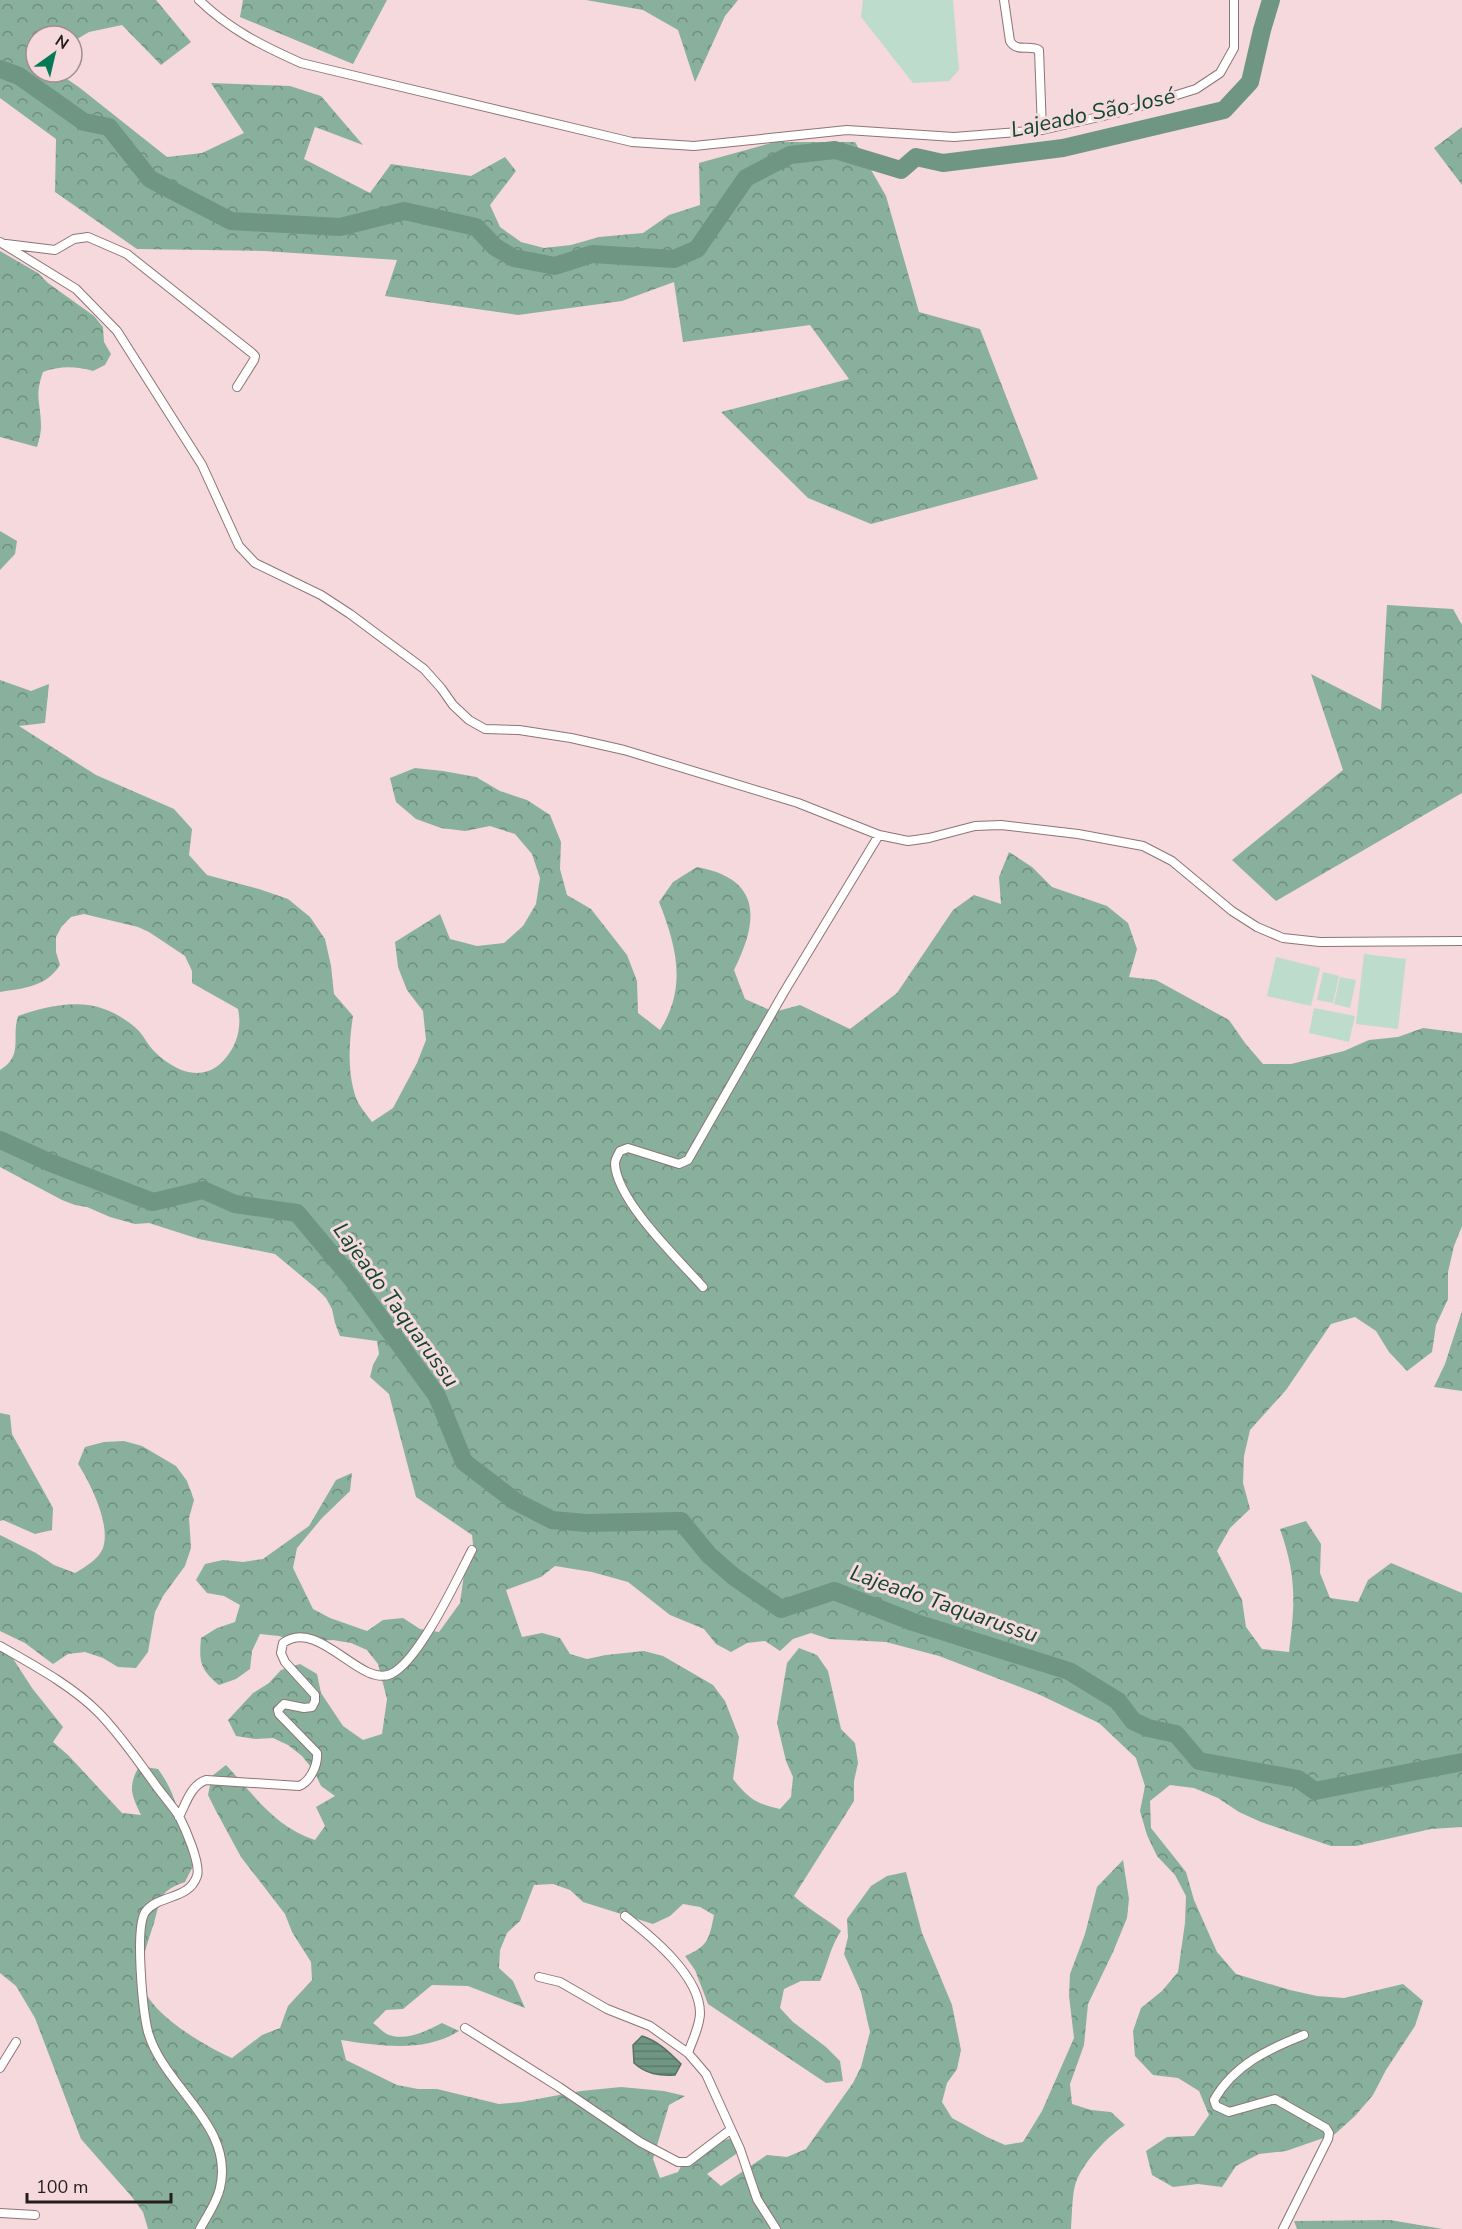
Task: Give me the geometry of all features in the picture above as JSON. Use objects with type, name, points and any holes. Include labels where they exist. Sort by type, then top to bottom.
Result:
[{"type":"street","points":[[199,0],[215,16],[255,43],[301,63],[632,142],[694,146],[847,130],[954,137],[1042,130],[1125,111],[1196,89],[1220,73],[1234,48],[1234,0]]},
{"type":"street","points":[[1004,0],[1013,45],[1018,48],[1039,50],[1042,130]]},
{"type":"street","points":[[1,243],[55,250],[74,238],[88,237],[127,254],[255,356],[237,387]]},
{"type":"street","points":[[1,243],[76,289],[117,331],[202,465],[239,546],[255,563],[321,595],[385,639],[424,669],[453,705],[469,720],[485,729],[519,730],[571,738],[624,750],[798,803],[879,835],[908,841],[975,826],[1001,825],[1078,834],[1143,846],[1172,861],[1232,911],[1257,927],[1283,938],[1320,942],[1462,941]]},
{"type":"street","points":[[703,1287],[631,1204],[618,1177],[615,1161],[620,1151],[628,1148],[679,1164],[688,1160],[784,992],[879,835]]},
{"type":"street","points":[[179,1817],[198,1783],[206,1780],[299,1786],[305,1784],[318,1758],[317,1753],[279,1714],[278,1710],[285,1704],[304,1708],[312,1707],[315,1695],[285,1662],[281,1653],[283,1643],[290,1638],[305,1638],[326,1646],[372,1674],[384,1676],[394,1673],[418,1647],[472,1550]]},
{"type":"street","points":[[0,1646],[71,1690],[98,1712],[129,1749],[179,1817],[195,1857],[198,1874],[192,1887],[159,1902],[146,1911],[141,1921],[142,2005],[149,2034],[163,2063],[207,2123],[219,2149],[223,2171],[220,2191],[200,2229]]},
{"type":"street","points":[[625,1916],[654,1939],[690,1981],[698,1996],[700,2015],[688,2054]]},
{"type":"street","points":[[538,1977],[560,1982],[607,2008],[650,2026],[688,2054],[706,2074],[740,2149],[757,2199],[776,2229]]},
{"type":"street","points":[[465,2028],[559,2087],[640,2142],[678,2162],[688,2162],[730,2130]]},
{"type":"street","points":[[1283,2229],[1329,2133],[1326,2128],[1275,2099],[1229,2112],[1216,2106],[1214,2100],[1220,2089],[1240,2068],[1257,2055],[1304,2035]]},
{"type":"street","points":[[0,2067],[16,2042]]},
{"type":"street","points":[[0,2213],[36,2215]]},
{"type":"shaded area","points":[[863,0],[953,0],[959,70],[949,81],[913,83],[861,17]]},
{"type":"shaded area","points":[[1364,954],[1406,959],[1398,1029],[1356,1024]]},
{"type":"shaded area","points":[[1276,957],[1320,968],[1311,1006],[1267,996]]},
{"type":"shaded area","points":[[1323,972],[1339,976],[1333,1003],[1317,1000]]},
{"type":"shaded area","points":[[1340,977],[1356,980],[1350,1008],[1334,1004]]},
{"type":"shaded area","points":[[1314,1008],[1355,1016],[1349,1042],[1309,1033]]},
{"type":"shaded area","points":[[642,2036],[668,2051],[681,2064],[675,2075],[653,2074],[634,2063],[633,2045]]},
{"type":"green space","points":[[0,0],[156,0],[191,42],[161,65],[122,25],[84,35],[84,24],[24,24],[24,84],[74,84],[167,157],[202,153],[244,133],[211,83],[290,86],[321,96],[363,145],[315,127],[304,159],[370,193],[391,164],[471,176],[505,157],[516,171],[490,205],[500,227],[521,242],[544,248],[571,245],[599,237],[643,233],[669,215],[700,205],[699,163],[775,142],[855,142],[886,196],[919,312],[980,329],[1038,479],[871,524],[808,498],[721,412],[849,379],[810,325],[683,342],[674,282],[622,301],[518,315],[385,296],[397,260],[265,251],[137,249],[55,192],[56,139],[0,98]]},
{"type":"green space","points":[[243,0],[387,0],[353,64],[240,17]]},
{"type":"green space","points":[[586,0],[738,0],[725,16],[695,82],[678,30],[643,10]]},
{"type":"green space","points":[[1462,127],[1462,185],[1434,148]]},
{"type":"green space","points":[[0,251],[38,273],[48,283],[94,316],[103,327],[104,342],[111,354],[105,365],[93,371],[68,367],[43,372],[39,388],[41,427],[37,447],[0,437]]},
{"type":"green space","points":[[0,531],[17,541],[15,554],[0,570]]},
{"type":"green space","points":[[1387,605],[1453,609],[1462,625],[1462,793],[1276,901],[1232,860],[1343,770],[1311,674],[1381,710]]},
{"type":"green space","points":[[0,680],[31,691],[49,684],[45,723],[19,726],[96,775],[174,809],[192,829],[189,855],[207,875],[288,899],[310,917],[325,939],[334,994],[353,1016],[350,1047],[351,1078],[357,1101],[372,1122],[393,1108],[417,1063],[426,1040],[423,1011],[407,990],[398,967],[395,942],[440,914],[450,939],[477,946],[504,943],[523,926],[536,904],[540,878],[532,854],[515,834],[490,826],[465,831],[441,828],[416,819],[396,802],[390,778],[415,768],[476,777],[500,791],[527,800],[550,815],[561,842],[560,869],[567,895],[591,909],[627,955],[637,981],[638,1013],[660,1030],[674,999],[676,967],[671,935],[659,902],[673,882],[697,867],[718,873],[734,881],[744,892],[749,904],[748,934],[734,970],[745,999],[774,1012],[800,1005],[850,1029],[897,993],[953,910],[974,895],[1001,904],[999,877],[1009,852],[1032,867],[1052,887],[1107,906],[1128,923],[1137,949],[1129,977],[1156,980],[1229,1020],[1263,1064],[1291,1064],[1344,1051],[1369,1040],[1398,1037],[1423,1028],[1462,1033],[1462,1226],[1454,1246],[1448,1272],[1448,1299],[1436,1325],[1432,1352],[1407,1371],[1389,1352],[1376,1331],[1355,1317],[1331,1324],[1286,1390],[1250,1430],[1244,1456],[1243,1483],[1250,1509],[1230,1528],[1217,1551],[1242,1600],[1246,1627],[1262,1649],[1289,1652],[1293,1619],[1292,1576],[1280,1529],[1306,1521],[1321,1544],[1320,1573],[1330,1598],[1358,1602],[1368,1580],[1391,1563],[1462,1593],[1462,1827],[1431,1829],[1356,1846],[1331,1846],[1261,1822],[1239,1812],[1218,1798],[1194,1788],[1170,1785],[1150,1801],[1151,1828],[1186,1872],[1194,1900],[1217,1952],[1236,1974],[1317,1996],[1344,1998],[1403,1984],[1423,2001],[1415,2026],[1386,2070],[1373,2095],[1355,2116],[1335,2134],[1286,2151],[1259,2154],[1236,2166],[1222,2187],[1198,2184],[1173,2187],[1152,2175],[1146,2151],[1167,2137],[1194,2136],[1209,2115],[1199,2091],[1178,2078],[1153,2075],[1135,2056],[1133,2031],[1141,2008],[1162,1991],[1178,1972],[1185,1923],[1186,1896],[1175,1875],[1157,1856],[1147,1835],[1140,1811],[1145,1786],[1136,1758],[1099,1723],[1038,1694],[939,1656],[886,1642],[829,1639],[811,1633],[793,1639],[780,1651],[765,1641],[747,1643],[731,1652],[716,1644],[704,1629],[670,1615],[628,1582],[592,1572],[555,1566],[541,1577],[506,1590],[522,1637],[542,1633],[560,1638],[570,1654],[587,1659],[644,1651],[663,1656],[713,1685],[725,1701],[739,1737],[733,1779],[748,1796],[765,1805],[780,1809],[791,1797],[793,1777],[786,1761],[777,1723],[787,1663],[799,1648],[817,1655],[828,1671],[841,1729],[855,1743],[858,1763],[854,1781],[854,1801],[794,1896],[841,1931],[834,1943],[820,1981],[801,1981],[784,1989],[780,2008],[793,2022],[826,2047],[840,2061],[843,2081],[826,2083],[708,2004],[695,1970],[685,1956],[699,1949],[706,1941],[711,1931],[714,1915],[700,1907],[683,1904],[670,1916],[653,1924],[583,1902],[570,1890],[553,1884],[534,1885],[520,1921],[507,1933],[500,1950],[499,1968],[513,1981],[525,2008],[468,1986],[432,1985],[403,2009],[386,2010],[373,2023],[387,2034],[396,2037],[416,2034],[442,2023],[459,2031],[431,2043],[417,2045],[386,2046],[341,2040],[346,2060],[397,2085],[418,2089],[437,2089],[499,2104],[621,2087],[664,2091],[685,2096],[669,2105],[653,2159],[660,2178],[678,2172],[697,2149],[740,2136],[736,2154],[707,2174],[721,2186],[767,2155],[787,2157],[806,2149],[853,2083],[861,2067],[870,2032],[861,1992],[844,1954],[848,1937],[847,1919],[871,1886],[887,1876],[906,1872],[922,1933],[952,2005],[961,2050],[957,2069],[947,2083],[942,2102],[952,2118],[987,2137],[1005,2145],[1023,2142],[1042,2111],[1074,2038],[1069,1996],[1070,1974],[1085,1934],[1097,1887],[1123,1860],[1129,1899],[1127,1918],[1088,2004],[1084,2045],[1070,2084],[1072,2104],[1091,2110],[1111,2112],[1125,2125],[1097,2150],[1084,2166],[1076,2182],[1071,2229],[148,2229],[143,2212],[132,2197],[81,2139],[35,2018],[16,1986],[0,1973],[0,1650],[10,1654],[32,1688],[63,1727],[53,1742],[122,1813],[141,1815],[132,1790],[133,1780],[139,1766],[158,1769],[166,1781],[176,1804],[193,1866],[185,1882],[166,1892],[160,1901],[143,1959],[142,1982],[154,2005],[165,2016],[193,2037],[232,2058],[262,2035],[280,2028],[288,2006],[312,1980],[311,1962],[292,1932],[285,1914],[241,1857],[216,1811],[208,1795],[212,1776],[226,1765],[266,1809],[288,1827],[315,1840],[325,1826],[316,1807],[335,1796],[321,1786],[314,1771],[302,1756],[288,1745],[273,1738],[255,1739],[236,1736],[228,1720],[253,1693],[269,1683],[281,1670],[300,1664],[317,1674],[321,1693],[343,1726],[363,1740],[382,1734],[387,1699],[378,1664],[367,1650],[351,1643],[333,1640],[295,1642],[279,1636],[260,1634],[252,1651],[250,1669],[236,1679],[219,1685],[202,1664],[201,1638],[217,1628],[235,1622],[240,1605],[224,1596],[207,1593],[196,1580],[205,1564],[223,1560],[243,1562],[263,1559],[309,1526],[336,1480],[352,1473],[350,1491],[322,1518],[297,1548],[293,1568],[313,1609],[330,1618],[367,1631],[383,1620],[403,1618],[420,1629],[439,1632],[460,1603],[465,1567],[474,1553],[472,1535],[416,1497],[389,1394],[370,1377],[379,1354],[377,1341],[340,1336],[332,1309],[326,1298],[275,1254],[199,1239],[149,1223],[135,1224],[110,1217],[62,1200],[0,1167],[0,1070],[12,1058],[14,1052],[18,1016],[50,1007],[72,1004],[104,1009],[131,1024],[164,1060],[181,1070],[199,1073],[216,1067],[228,1055],[235,1042],[239,1023],[238,1009],[192,983],[192,971],[185,956],[138,927],[84,914],[71,917],[62,926],[56,937],[56,952],[60,965],[48,978],[34,985],[0,992]]},
{"type":"green space","points":[[1462,1311],[1462,1391],[1434,1387],[1445,1364]]},
{"type":"green space","points":[[0,1413],[10,1415],[12,1434],[53,1508],[52,1530],[35,1534],[3,1520],[0,1521]]},
{"type":"green space","points":[[124,1441],[142,1446],[176,1466],[187,1481],[194,1500],[189,1518],[191,1548],[185,1566],[163,1596],[155,1612],[148,1652],[136,1668],[118,1667],[103,1658],[85,1652],[68,1654],[53,1664],[25,1643],[0,1631],[0,1535],[54,1565],[75,1573],[91,1563],[103,1548],[104,1528],[94,1493],[78,1464],[85,1447],[104,1442]]},
{"type":"green space","points":[[1390,2220],[1443,2229],[1297,2229],[1294,2221]]},
{"type":"waterway","name":"Lajeado São José","points":[[0,69],[19,76],[84,122],[109,127],[150,179],[231,221],[340,227],[404,211],[476,227],[495,247],[514,258],[555,266],[592,254],[674,259],[697,249],[746,178],[790,155],[835,150],[901,170],[916,157],[943,163],[1063,148],[1224,110],[1250,82],[1271,0]]},
{"type":"waterway","name":"Lajeado Taquarussu","points":[[0,1140],[51,1163],[153,1202],[203,1190],[235,1204],[297,1213],[352,1279],[437,1396],[464,1462],[515,1501],[552,1520],[586,1523],[681,1521],[709,1555],[733,1576],[781,1609],[834,1591],[913,1622],[1069,1671],[1118,1701],[1133,1721],[1148,1728],[1176,1734],[1199,1761],[1298,1779],[1315,1791],[1462,1762]]}]
